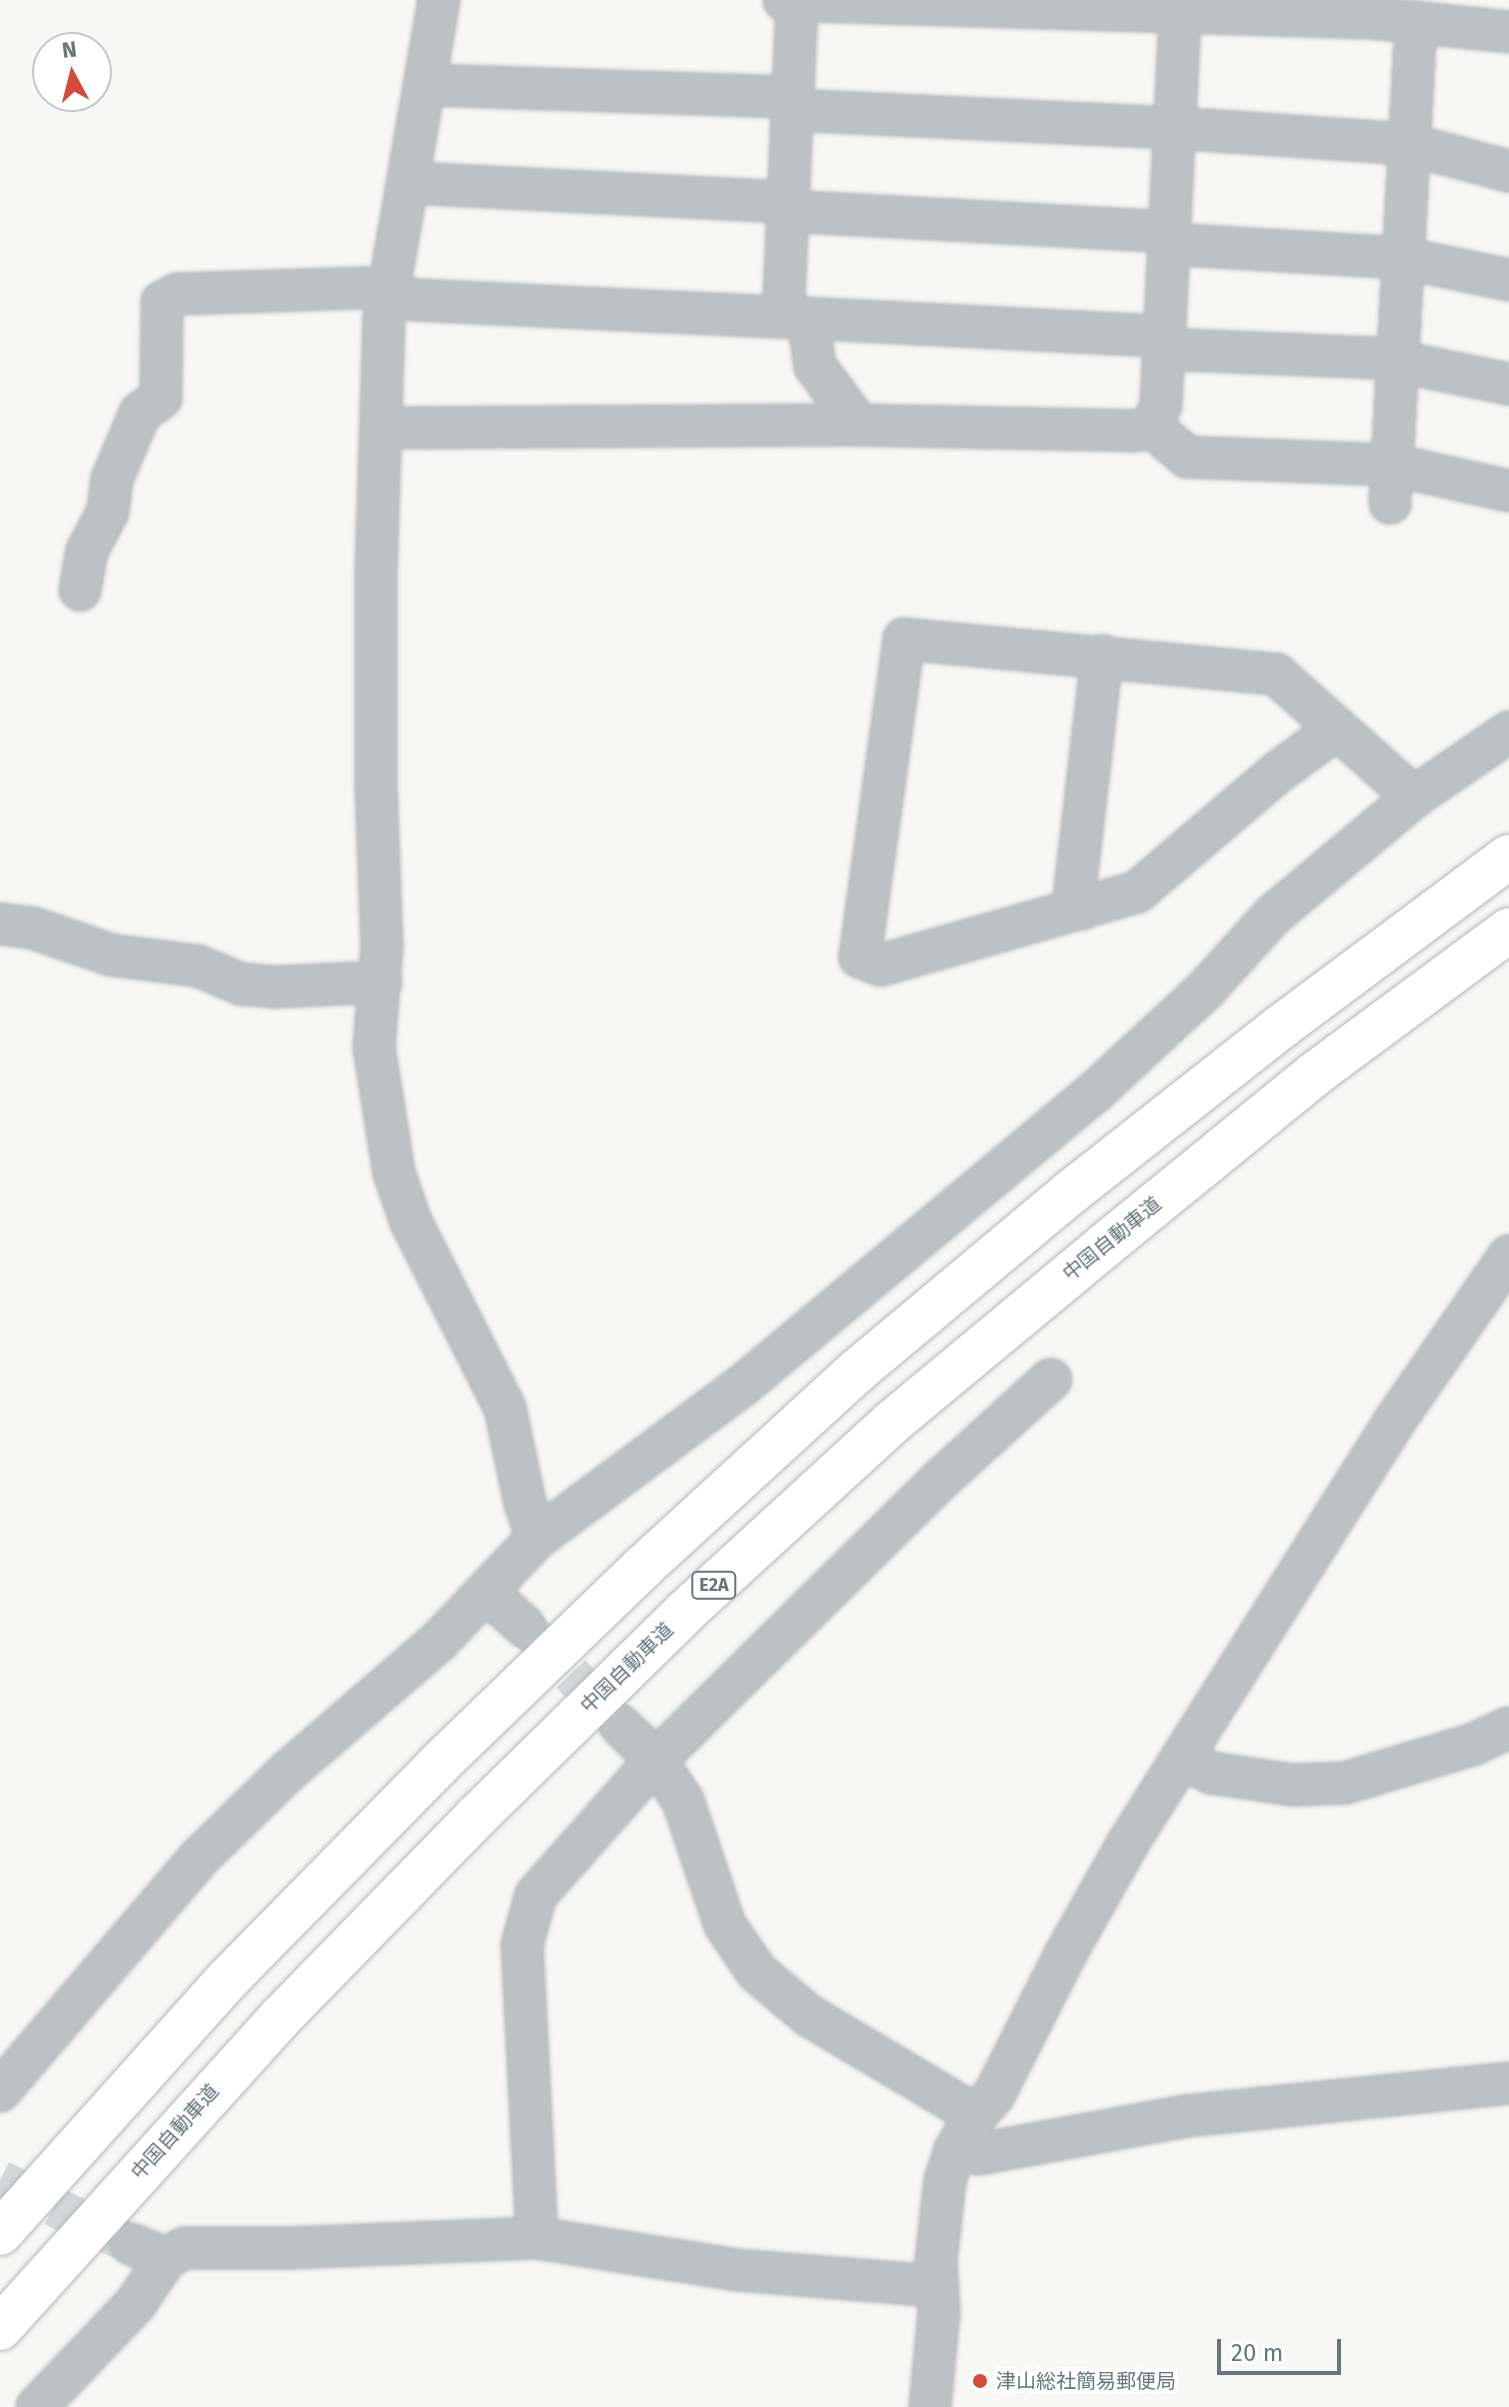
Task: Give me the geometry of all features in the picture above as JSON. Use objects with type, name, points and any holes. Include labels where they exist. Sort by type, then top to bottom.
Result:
[{"type":"highway","points":[[0,2233],[228,1979],[440,1763],[643,1567],[835,1391],[1071,1192],[1282,1026],[1509,857]]},
{"type":"highway","name":"中国自動車道","points":[[0,2328],[279,2019],[477,1816],[696,1601],[891,1423],[1080,1265],[1316,1073],[1509,930]]},
{"type":"street","points":[[439,0],[410,183],[388,292],[376,575],[376,785],[382,871],[381,982],[374,1047],[394,1173],[411,1222],[505,1408],[525,1503],[537,1538]]},
{"type":"street","points":[[784,0],[1180,11],[1372,9],[1416,22],[1509,32]]},
{"type":"street","points":[[797,1],[786,207],[795,318],[815,366],[859,425]]},
{"type":"street","points":[[1152,427],[1161,405],[1180,11]]},
{"type":"street","points":[[1392,484],[1416,22]]},
{"type":"street","points":[[427,85],[792,103],[1408,144],[1509,171]]},
{"type":"street","points":[[410,183],[786,207],[1403,258],[1509,280]]},
{"type":"street","points":[[80,590],[87,551],[108,511],[112,479],[140,413],[161,398],[162,302],[178,294],[363,288],[416,300],[795,318],[1398,361],[1509,384]]},
{"type":"street","points":[[383,428],[859,425],[1135,431],[1152,427]]},
{"type":"street","points":[[1152,427],[1187,457],[1392,484],[1509,491]]},
{"type":"street","points":[[1337,729],[1278,772],[1137,892],[880,965],[860,957],[904,639],[1276,674],[1414,797]]},
{"type":"street","points":[[1082,909],[1075,890],[1102,656]]},
{"type":"street","points":[[0,2091],[200,1857],[286,1773],[438,1642],[537,1538],[743,1385],[1084,1101],[1205,990],[1273,915],[1414,797],[1509,732]]},
{"type":"street","points":[[0,924],[33,928],[111,955],[198,966],[241,984],[275,987],[381,982]]},
{"type":"street","points":[[930,2407],[939,2311],[935,2286],[945,2181],[955,2150],[976,2115],[994,2095],[1072,1943],[1128,1843],[1394,1422],[1509,1256]]},
{"type":"street","points":[[537,2238],[522,1945],[536,1895],[656,1760],[939,1481],[1051,1379]]},
{"type":"street","points":[[487,1593],[524,1626]]},
{"type":"street","points":[[621,1726],[656,1760],[683,1801],[725,1925],[757,1972],[808,2015],[976,2115]]},
{"type":"street","points":[[1182,1758],[1212,1773],[1293,1785],[1345,1783],[1474,1744],[1509,1728]]},
{"type":"street","points":[[955,2150],[979,2154],[1186,2116],[1509,2083]]},
{"type":"street","points":[[37,2407],[136,2303],[149,2251],[537,2238],[737,2270],[935,2286]]},
{"type":"tunnel","points":[[529,1631],[618,1723]]},
{"type":"tunnel","points":[[0,2180],[122,2240]]},
{"type":"place","name":"津山総社簡易郵便局","points":[[980,2381]]}]
